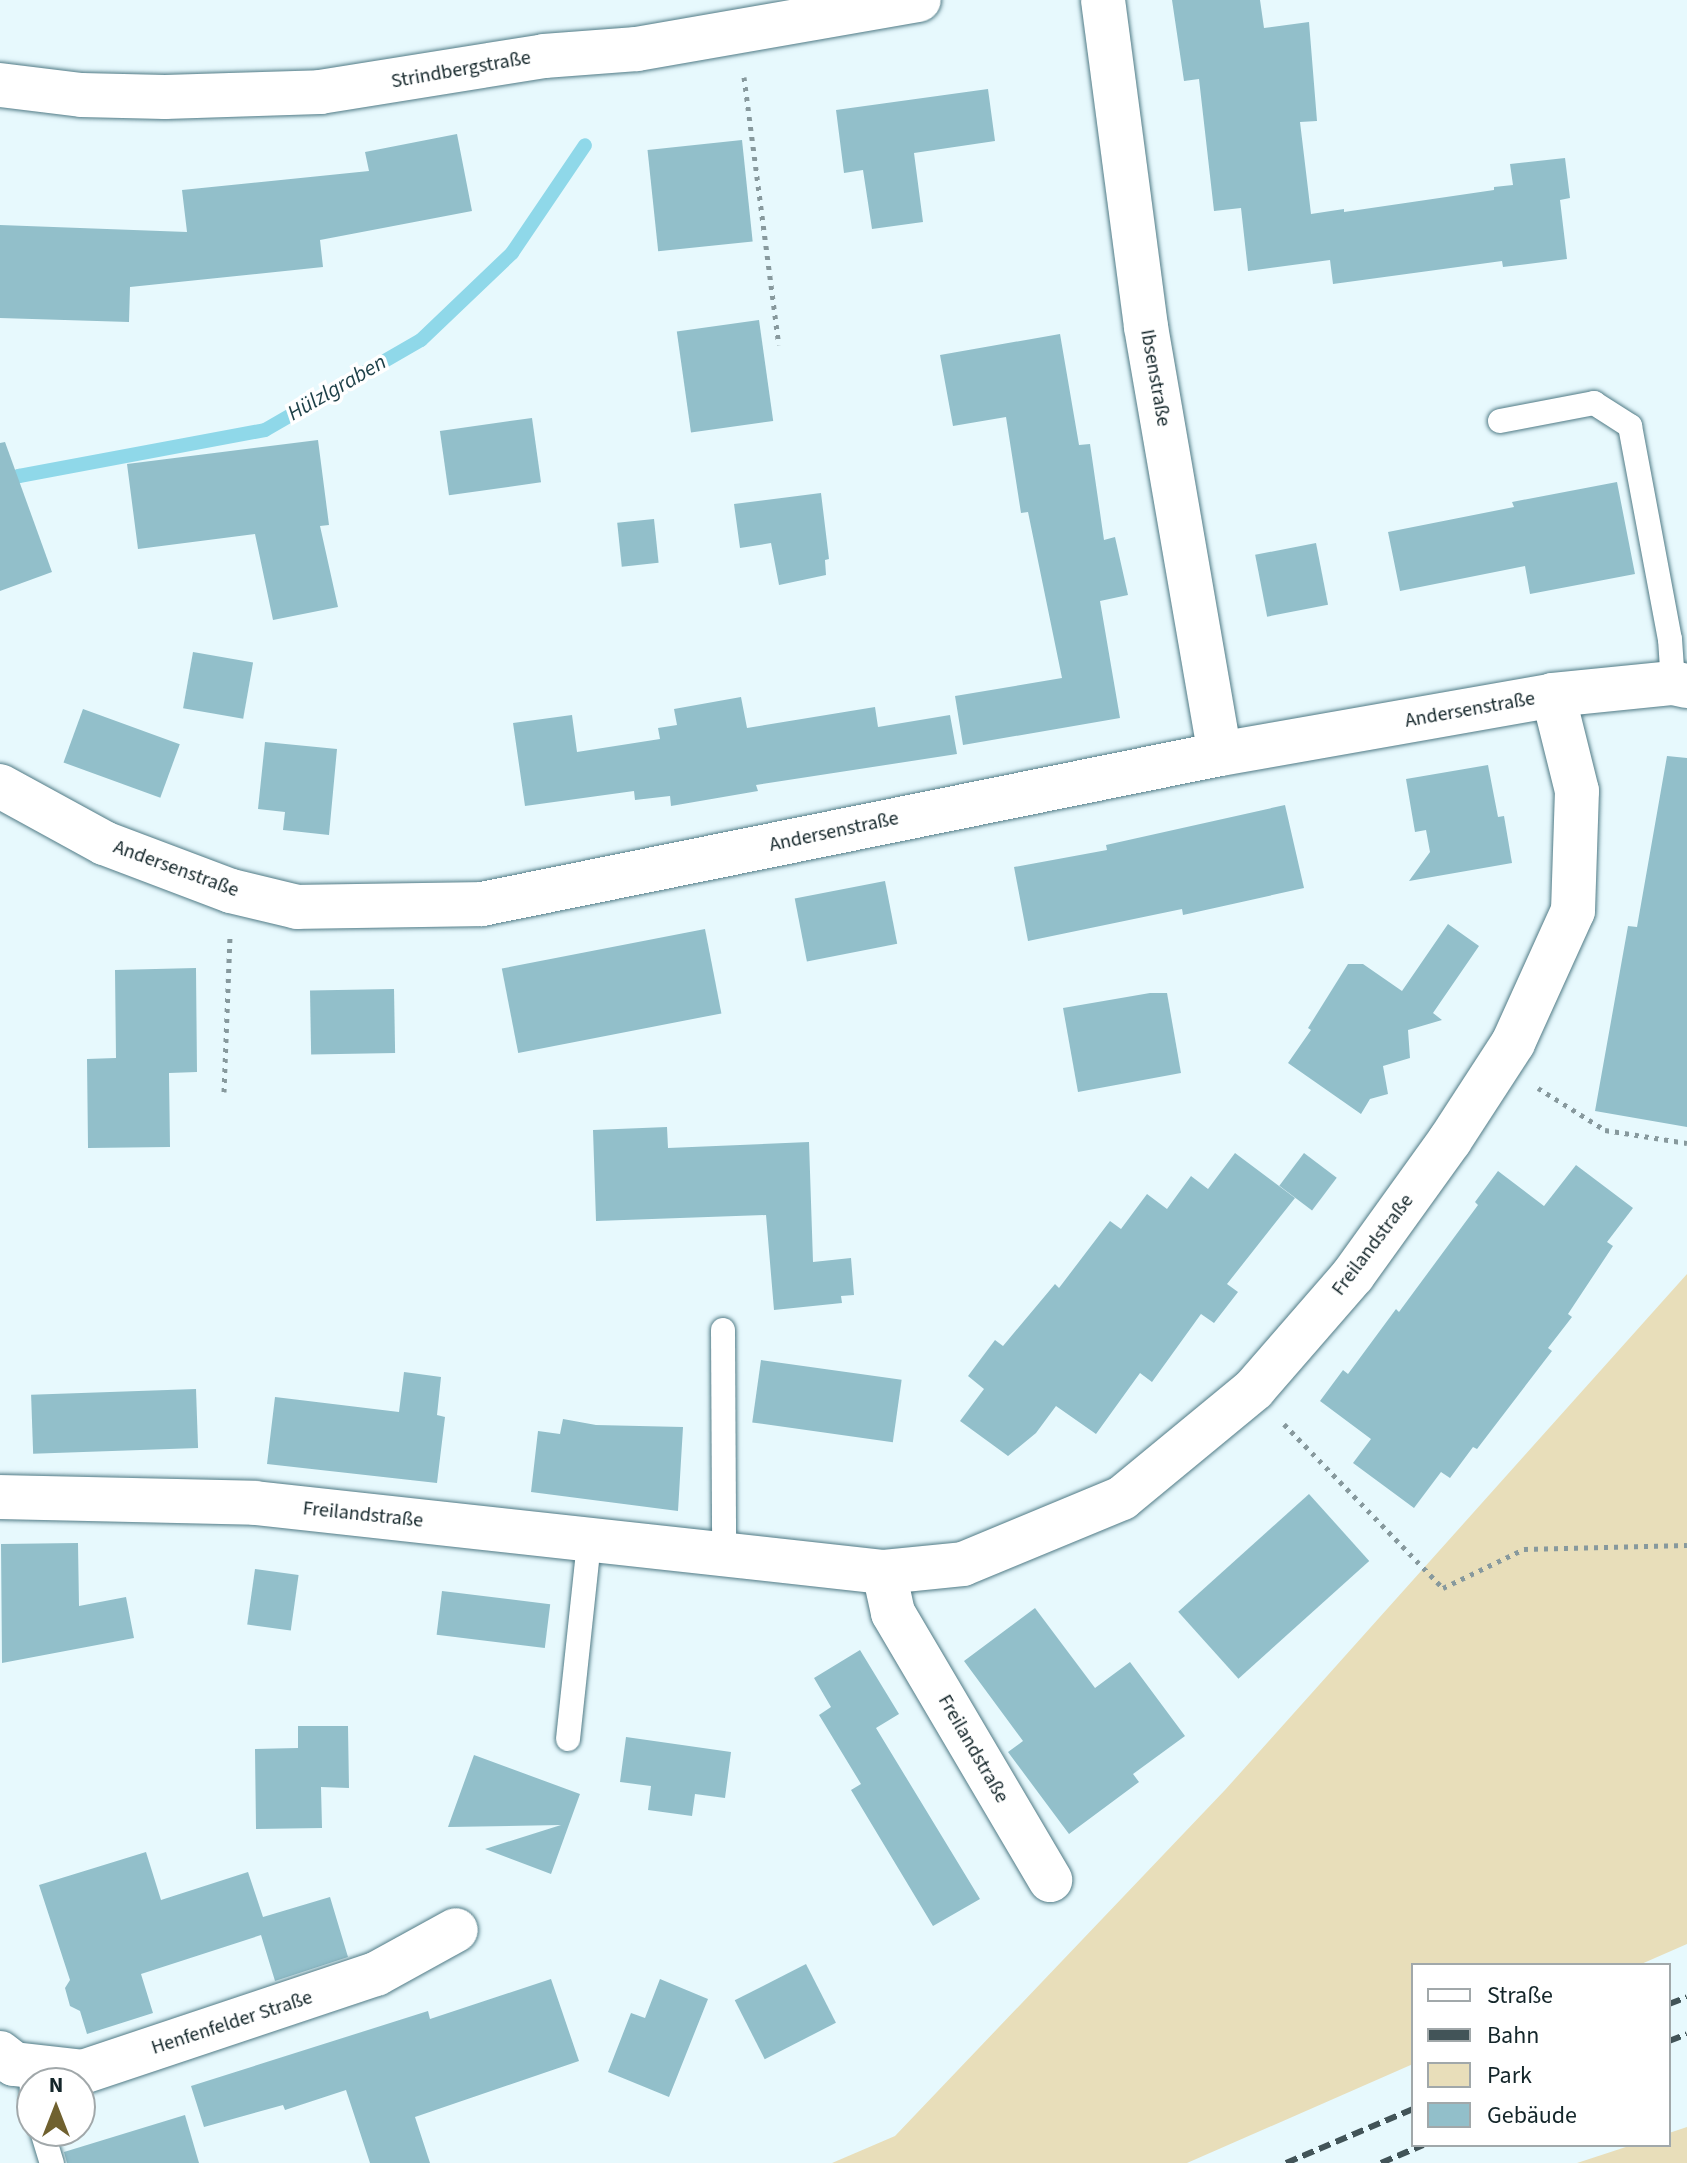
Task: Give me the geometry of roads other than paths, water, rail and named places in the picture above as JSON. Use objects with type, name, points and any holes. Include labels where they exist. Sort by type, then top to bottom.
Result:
[{"type":"street","name":"Strindbergstraße","points":[[0,85],[81,95],[268,96],[379,84],[544,56],[637,49],[919,0]]},
{"type":"street","name":"Ibsenstraße","points":[[1103,0],[1146,327],[1220,754]]},
{"type":"street","name":"Andersenstraße","points":[[0,786],[104,843],[231,891],[297,907],[482,904],[1220,754],[1553,695],[1680,685]]},
{"type":"street","name":"Freilandstraße","points":[[0,1497],[255,1503],[884,1572],[963,1564],[1122,1498],[1254,1389],[1353,1275],[1513,1043],[1573,911],[1577,791],[1553,695]]},
{"type":"street","name":"Freilandstraße","points":[[884,1572],[893,1613],[1050,1880]]},
{"type":"street","name":"Henfenfelder Straße","points":[[96,2068],[376,1974],[456,1930]]},
{"type":"lane","points":[[1500,421],[1594,403],[1630,426],[1680,685]]},
{"type":"lane","points":[[723,1330],[724,1556]]},
{"type":"lane","points":[[568,1739],[589,1541]]},
{"type":"waterway","name":"Hülzlgraben","points":[[0,484],[19,476],[265,430],[421,340],[512,253],[585,145]]},
{"type":"railway","points":[[1671,2003],[1687,1997]]},
{"type":"railway","points":[[1671,2040],[1687,2034]]},
{"type":"railway","points":[[1286,2163],[1411,2110]]},
{"type":"railway","points":[[1381,2163],[1418,2147]]}]
